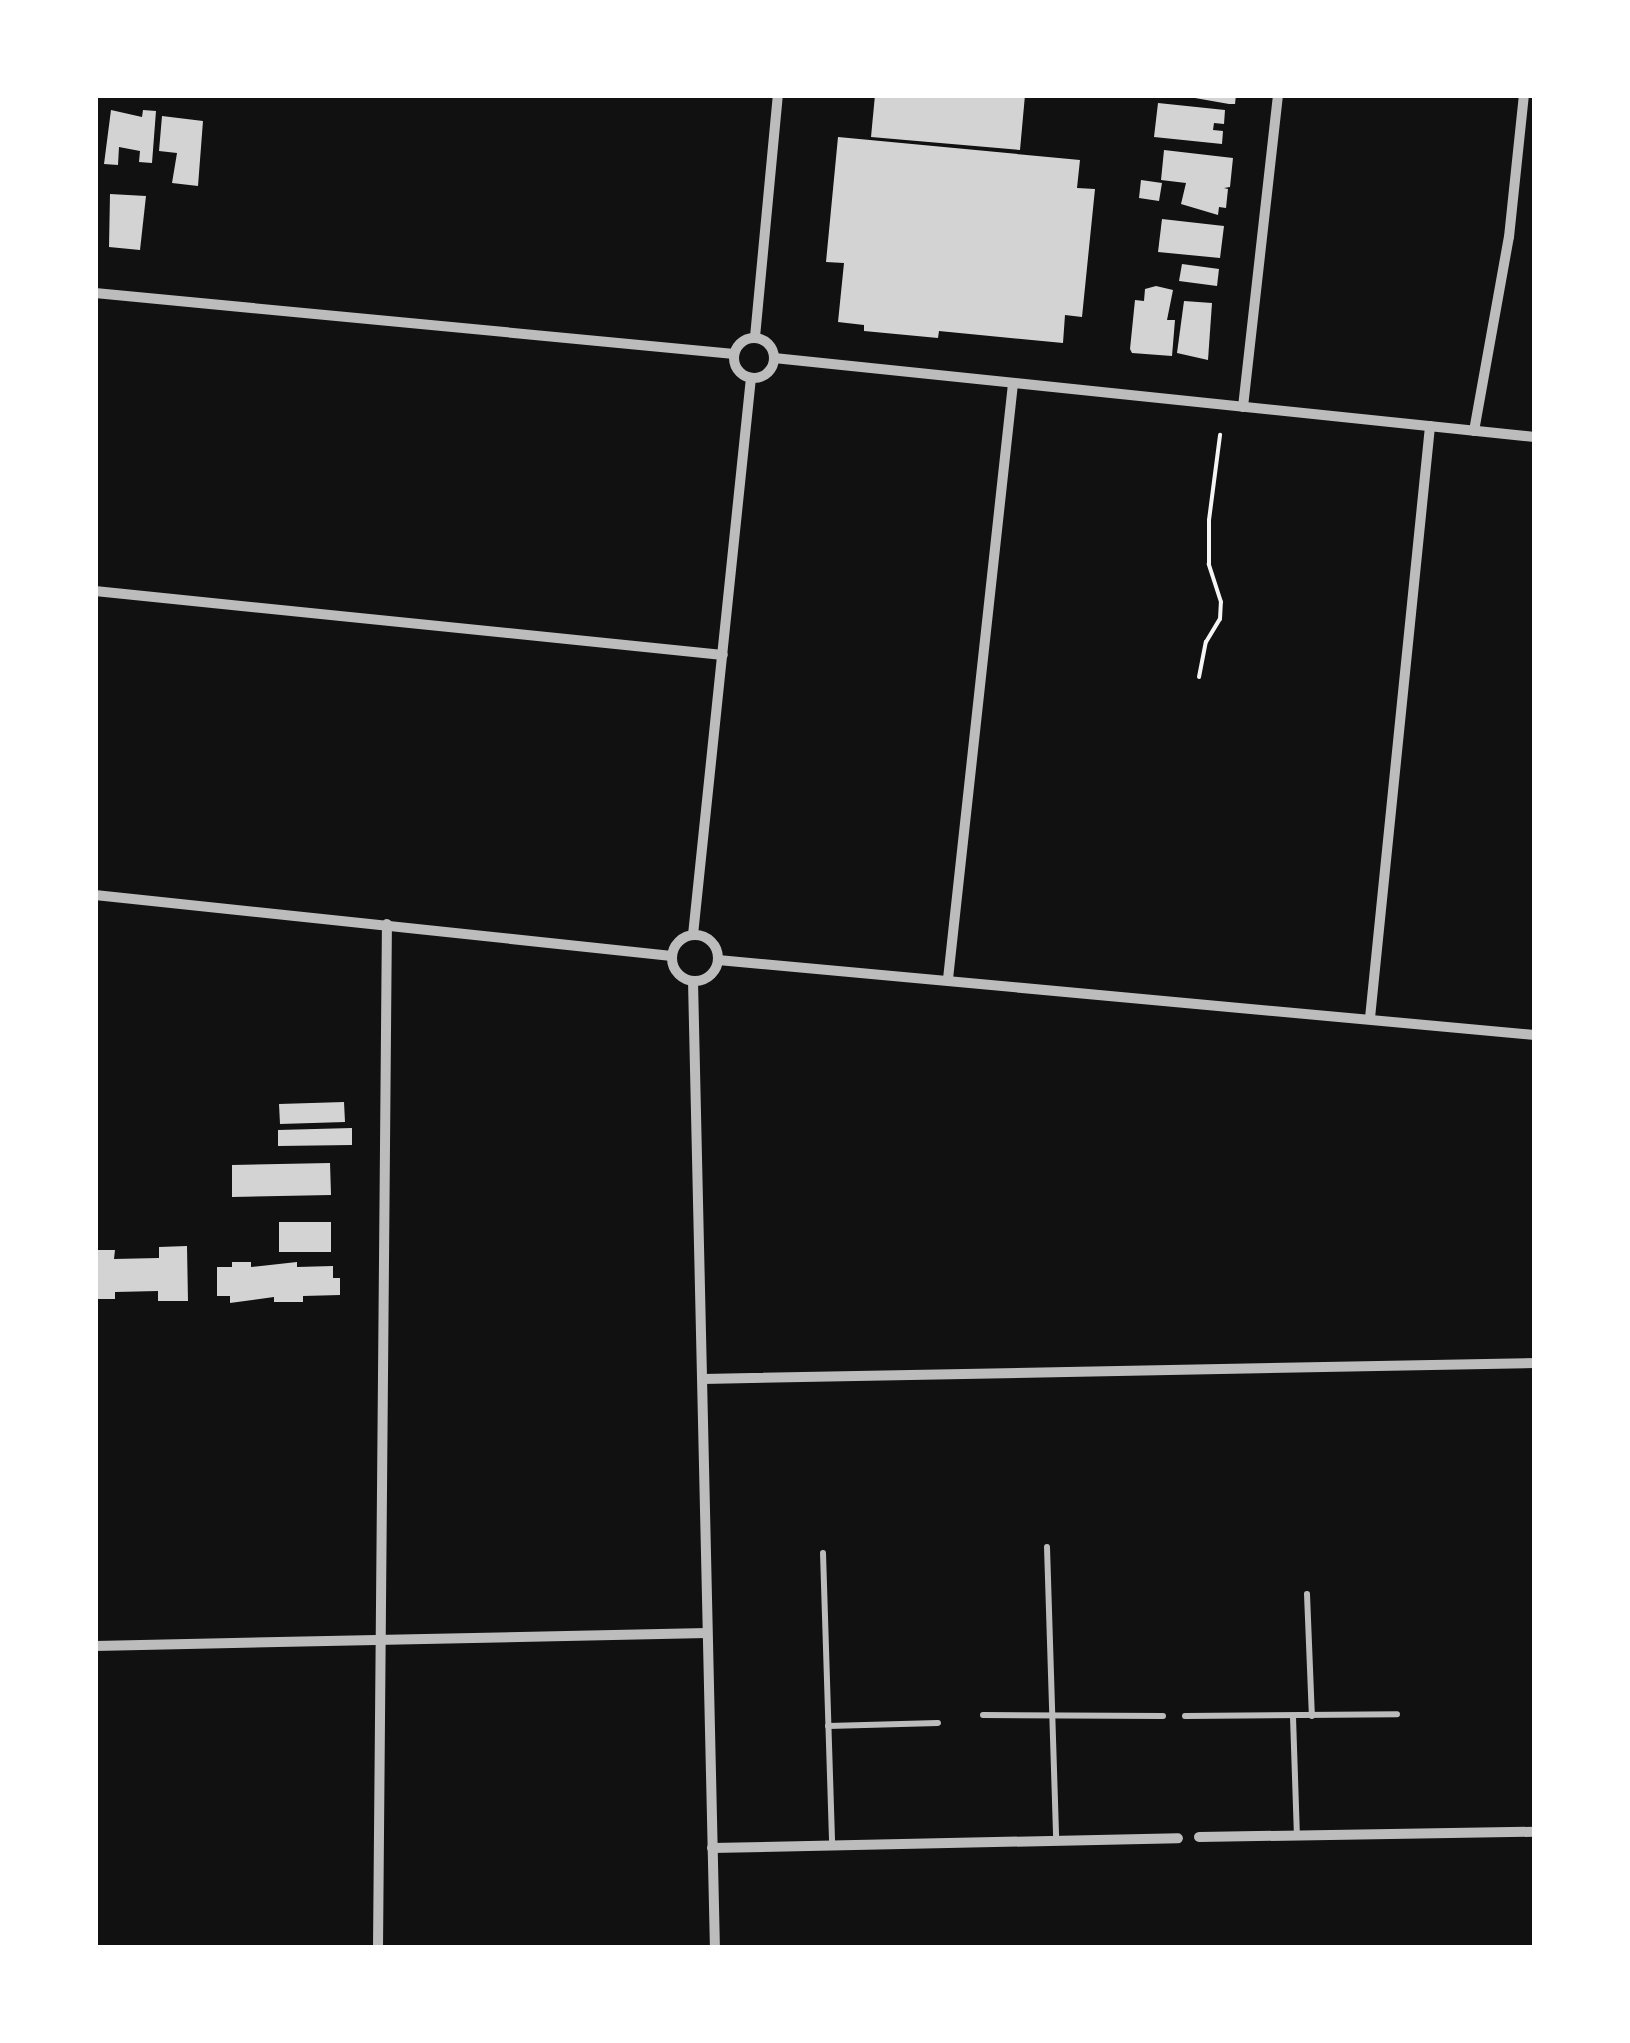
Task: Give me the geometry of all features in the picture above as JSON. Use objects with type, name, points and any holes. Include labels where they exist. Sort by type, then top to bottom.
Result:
[{"type":"street","points":[[755,337],[778,95]]},
{"type":"street","points":[[1243,407],[1278,95]]},
{"type":"street","points":[[1474,431],[1509,237],[1524,95]]},
{"type":"street","points":[[95,293],[734,354]]},
{"type":"street","points":[[755,337],[739,344],[734,354],[740,372],[751,378],[764,375],[774,358]]},
{"type":"street","points":[[755,337],[769,344],[774,358]]},
{"type":"street","points":[[774,358],[1535,438]]},
{"type":"street","points":[[693,934],[751,378]]},
{"type":"street","points":[[948,979],[1013,384]]},
{"type":"street","points":[[1370,1018],[1430,426]]},
{"type":"street","points":[[95,590],[722,655]]},
{"type":"street","points":[[95,895],[672,956]]},
{"type":"street","points":[[378,1948],[387,924]]},
{"type":"street","points":[[693,934],[708,939],[718,960],[710,976],[693,981],[680,976],[672,956],[678,941],[693,934]]},
{"type":"street","points":[[718,960],[1535,1035]]},
{"type":"street","points":[[693,981],[715,1948]]},
{"type":"street","points":[[703,1378],[1535,1363]]},
{"type":"street","points":[[95,1646],[708,1633]]},
{"type":"street","points":[[1199,1837],[1535,1832]]},
{"type":"street","points":[[712,1848],[1178,1838]]},
{"type":"lane","points":[[1047,1548],[1056,1840]]},
{"type":"lane","points":[[823,1553],[832,1845]]},
{"type":"lane","points":[[1308,1594],[1312,1716]]},
{"type":"lane","points":[[1185,1716],[1397,1714]]},
{"type":"lane","points":[[983,1715],[1163,1716]]},
{"type":"lane","points":[[1294,1716],[1298,1835]]},
{"type":"lane","points":[[828,1726],[938,1723]]},
{"type":"path","points":[[1198,678],[1206,642],[1220,619],[1221,602],[1209,564],[1208,520],[1220,435]]},
{"type":"building","points":[[875,95],[1025,95],[1020,150],[871,137]]},
{"type":"building","points":[[1178,95],[1236,95],[1235,104],[1229,104]]},
{"type":"building","points":[[1158,103],[1225,110],[1224,124],[1214,123],[1213,130],[1223,131],[1222,144],[1154,137]]},
{"type":"building","points":[[111,110],[142,117],[143,110],[156,111],[152,163],[139,162],[140,151],[119,147],[118,165],[104,164]]},
{"type":"building","points":[[162,116],[203,121],[198,186],[172,183],[177,153],[159,151]]},
{"type":"building","points":[[838,137],[1080,160],[1077,188],[1095,189],[1082,317],[1065,315],[1063,343],[939,331],[938,338],[864,331],[864,325],[838,322],[844,263],[826,262]]},
{"type":"building","points":[[1164,150],[1233,158],[1230,187],[1224,188],[1228,189],[1226,208],[1219,207],[1218,215],[1181,204],[1186,183],[1161,180]]},
{"type":"building","points":[[1141,180],[1162,183],[1159,201],[1139,198]]},
{"type":"building","points":[[110,194],[146,196],[140,250],[109,247]]},
{"type":"building","points":[[1162,219],[1224,226],[1220,258],[1158,252]]},
{"type":"building","points":[[1182,264],[1219,269],[1217,286],[1179,281]]},
{"type":"building","points":[[1156,286],[1173,290],[1167,320],[1175,320],[1172,356],[1132,353],[1130,349],[1135,300],[1144,301],[1145,289]]},
{"type":"building","points":[[1184,301],[1212,303],[1208,360],[1177,353]]},
{"type":"building","points":[[344,1102],[345,1122],[280,1124],[279,1104]]},
{"type":"building","points":[[352,1128],[352,1145],[278,1146],[278,1130]]},
{"type":"building","points":[[330,1163],[331,1195],[232,1197],[232,1165]]},
{"type":"building","points":[[279,1222],[331,1222],[331,1252],[279,1252]]},
{"type":"building","points":[[187,1246],[188,1301],[158,1301],[158,1291],[115,1292],[115,1299],[95,1299],[95,1250],[115,1250],[114,1259],[159,1258],[159,1247]]},
{"type":"building","points":[[232,1262],[251,1262],[251,1267],[297,1262],[297,1267],[333,1266],[333,1278],[340,1278],[340,1295],[303,1296],[303,1302],[274,1302],[274,1297],[230,1303],[230,1296],[217,1296],[217,1267],[232,1267]]}]
